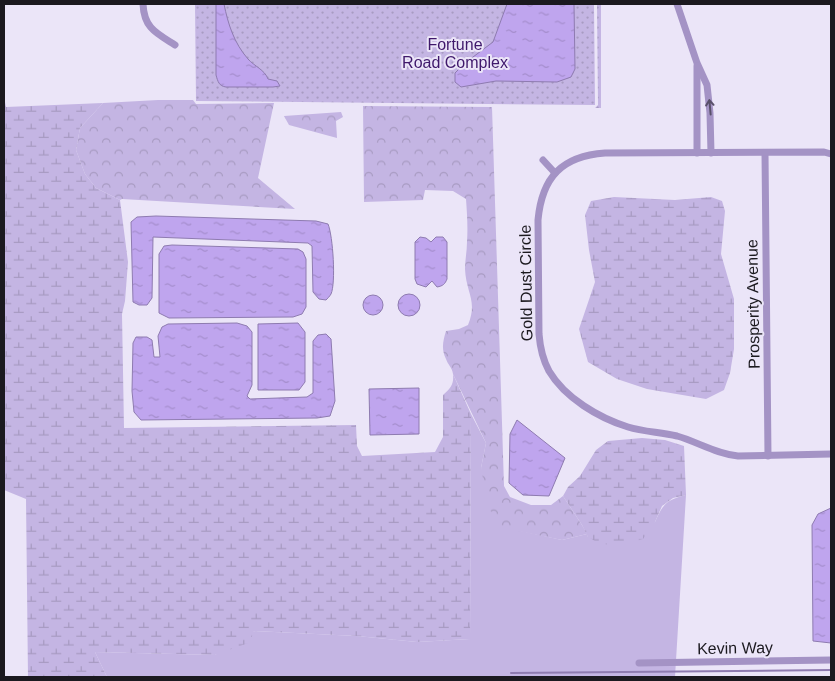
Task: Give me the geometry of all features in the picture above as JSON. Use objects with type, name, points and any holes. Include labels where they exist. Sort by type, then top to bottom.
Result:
[{"type":"street","points":[[143,4],[145,18],[150,29],[175,44]]},
{"type":"street","points":[[677,4],[696,64],[707,85],[711,153]]},
{"type":"street","points":[[696,64],[697,153]]},
{"type":"street","name":"Gold Dust Circle","points":[[831,154],[824,152],[595,154],[572,160],[555,173],[546,184],[539,205],[538,230],[539,334],[543,357],[556,381],[580,402],[611,421],[638,429],[679,436],[725,455],[831,454]]},
{"type":"street","name":"Prosperity Avenue","points":[[765,153],[768,456]]},
{"type":"street","points":[[543,160],[555,173]]},
{"type":"street","name":"Kevin Way","points":[[639,663],[831,660]]},
{"type":"green space","name":"Fortune Road Complex","points":[[195,4],[594,4],[595,105],[196,101]]},
{"type":"green space","points":[[597,4],[601,4],[601,108],[595,108],[598,105]]},
{"type":"green space","points":[[4,97],[6,107],[103,103],[80,128],[76,150],[85,174],[96,188],[120,200],[128,262],[122,314],[124,428],[356,425],[357,446],[362,456],[435,452],[443,437],[443,395],[451,386],[453,374],[471,414],[470,639],[417,642],[357,636],[253,631],[251,642],[215,655],[95,652],[107,677],[28,677],[26,499],[4,490]]},
{"type":"green space","points":[[193,100],[196,104],[274,103],[258,178],[295,209],[120,200],[96,188],[85,174],[76,150],[80,128],[103,103]]},
{"type":"green space","points":[[363,106],[492,107],[504,486],[510,497],[531,505],[551,505],[563,496],[587,534],[562,540],[503,528],[494,522],[481,468],[486,443],[444,355],[443,348],[446,331],[468,325],[471,317],[472,303],[465,269],[467,245],[466,199],[453,191],[425,190],[423,200],[364,202]]},
{"type":"green space","points":[[341,112],[343,117],[336,121],[337,138],[289,125],[284,116]]},
{"type":"green space","points":[[614,197],[675,200],[711,197],[722,201],[725,211],[721,254],[734,299],[734,349],[730,373],[724,390],[706,399],[647,389],[617,379],[588,362],[579,329],[595,282],[585,215],[591,201]]},
{"type":"green space","points":[[471,414],[486,443],[481,468],[521,531],[562,540],[587,534],[588,537],[655,522],[666,504],[686,495],[675,677],[107,677],[95,652],[215,655],[252,631],[357,636],[417,642],[470,639]]},
{"type":"green space","points":[[642,438],[665,440],[684,446],[686,495],[673,498],[662,506],[655,522],[643,539],[622,545],[600,544],[588,537],[563,496],[568,487],[580,476],[596,450],[608,441]]},
{"type":"water","points":[[216,4],[224,4],[232,33],[250,62],[264,73],[268,79],[277,81],[280,86],[226,87],[219,83],[216,75]]},
{"type":"water","points":[[507,4],[574,4],[575,69],[571,77],[557,82],[496,81],[461,87],[455,82],[455,73],[493,42]]},
{"type":"water","points":[[137,217],[316,221],[328,224],[333,259],[333,288],[331,294],[326,300],[319,299],[313,292],[312,246],[308,243],[153,237],[152,298],[147,305],[139,305],[133,302],[131,222]]},
{"type":"water","points":[[420,237],[426,238],[431,242],[436,237],[443,237],[447,242],[447,279],[441,286],[437,287],[432,281],[426,287],[417,284],[415,279],[415,242]]},
{"type":"water","points":[[164,246],[298,249],[303,252],[306,259],[306,307],[302,314],[293,317],[169,318],[159,313],[159,254]]},
{"type":"water","points":[[409,294],[417,297],[420,305],[417,313],[409,316],[401,313],[398,305],[401,297]]},
{"type":"water","points":[[373,295],[380,298],[383,305],[380,312],[373,315],[366,312],[363,305],[366,298]]},
{"type":"water","points":[[237,323],[247,326],[252,332],[252,385],[247,396],[250,399],[307,397],[313,393],[313,341],[318,335],[326,334],[331,339],[335,401],[330,416],[317,418],[141,420],[134,412],[132,391],[133,343],[136,337],[147,337],[152,340],[154,357],[160,357],[158,336],[162,327],[168,324]]},
{"type":"water","points":[[298,323],[305,332],[305,382],[299,390],[258,390],[258,324]]},
{"type":"water","points":[[419,388],[419,434],[370,435],[369,389]]},
{"type":"water","points":[[517,420],[565,458],[549,496],[523,495],[509,483],[510,434]]},
{"type":"water","points":[[831,508],[831,643],[813,641],[812,525],[818,514]]},
{"type":"waterway","points":[[511,673],[831,670]]}]
